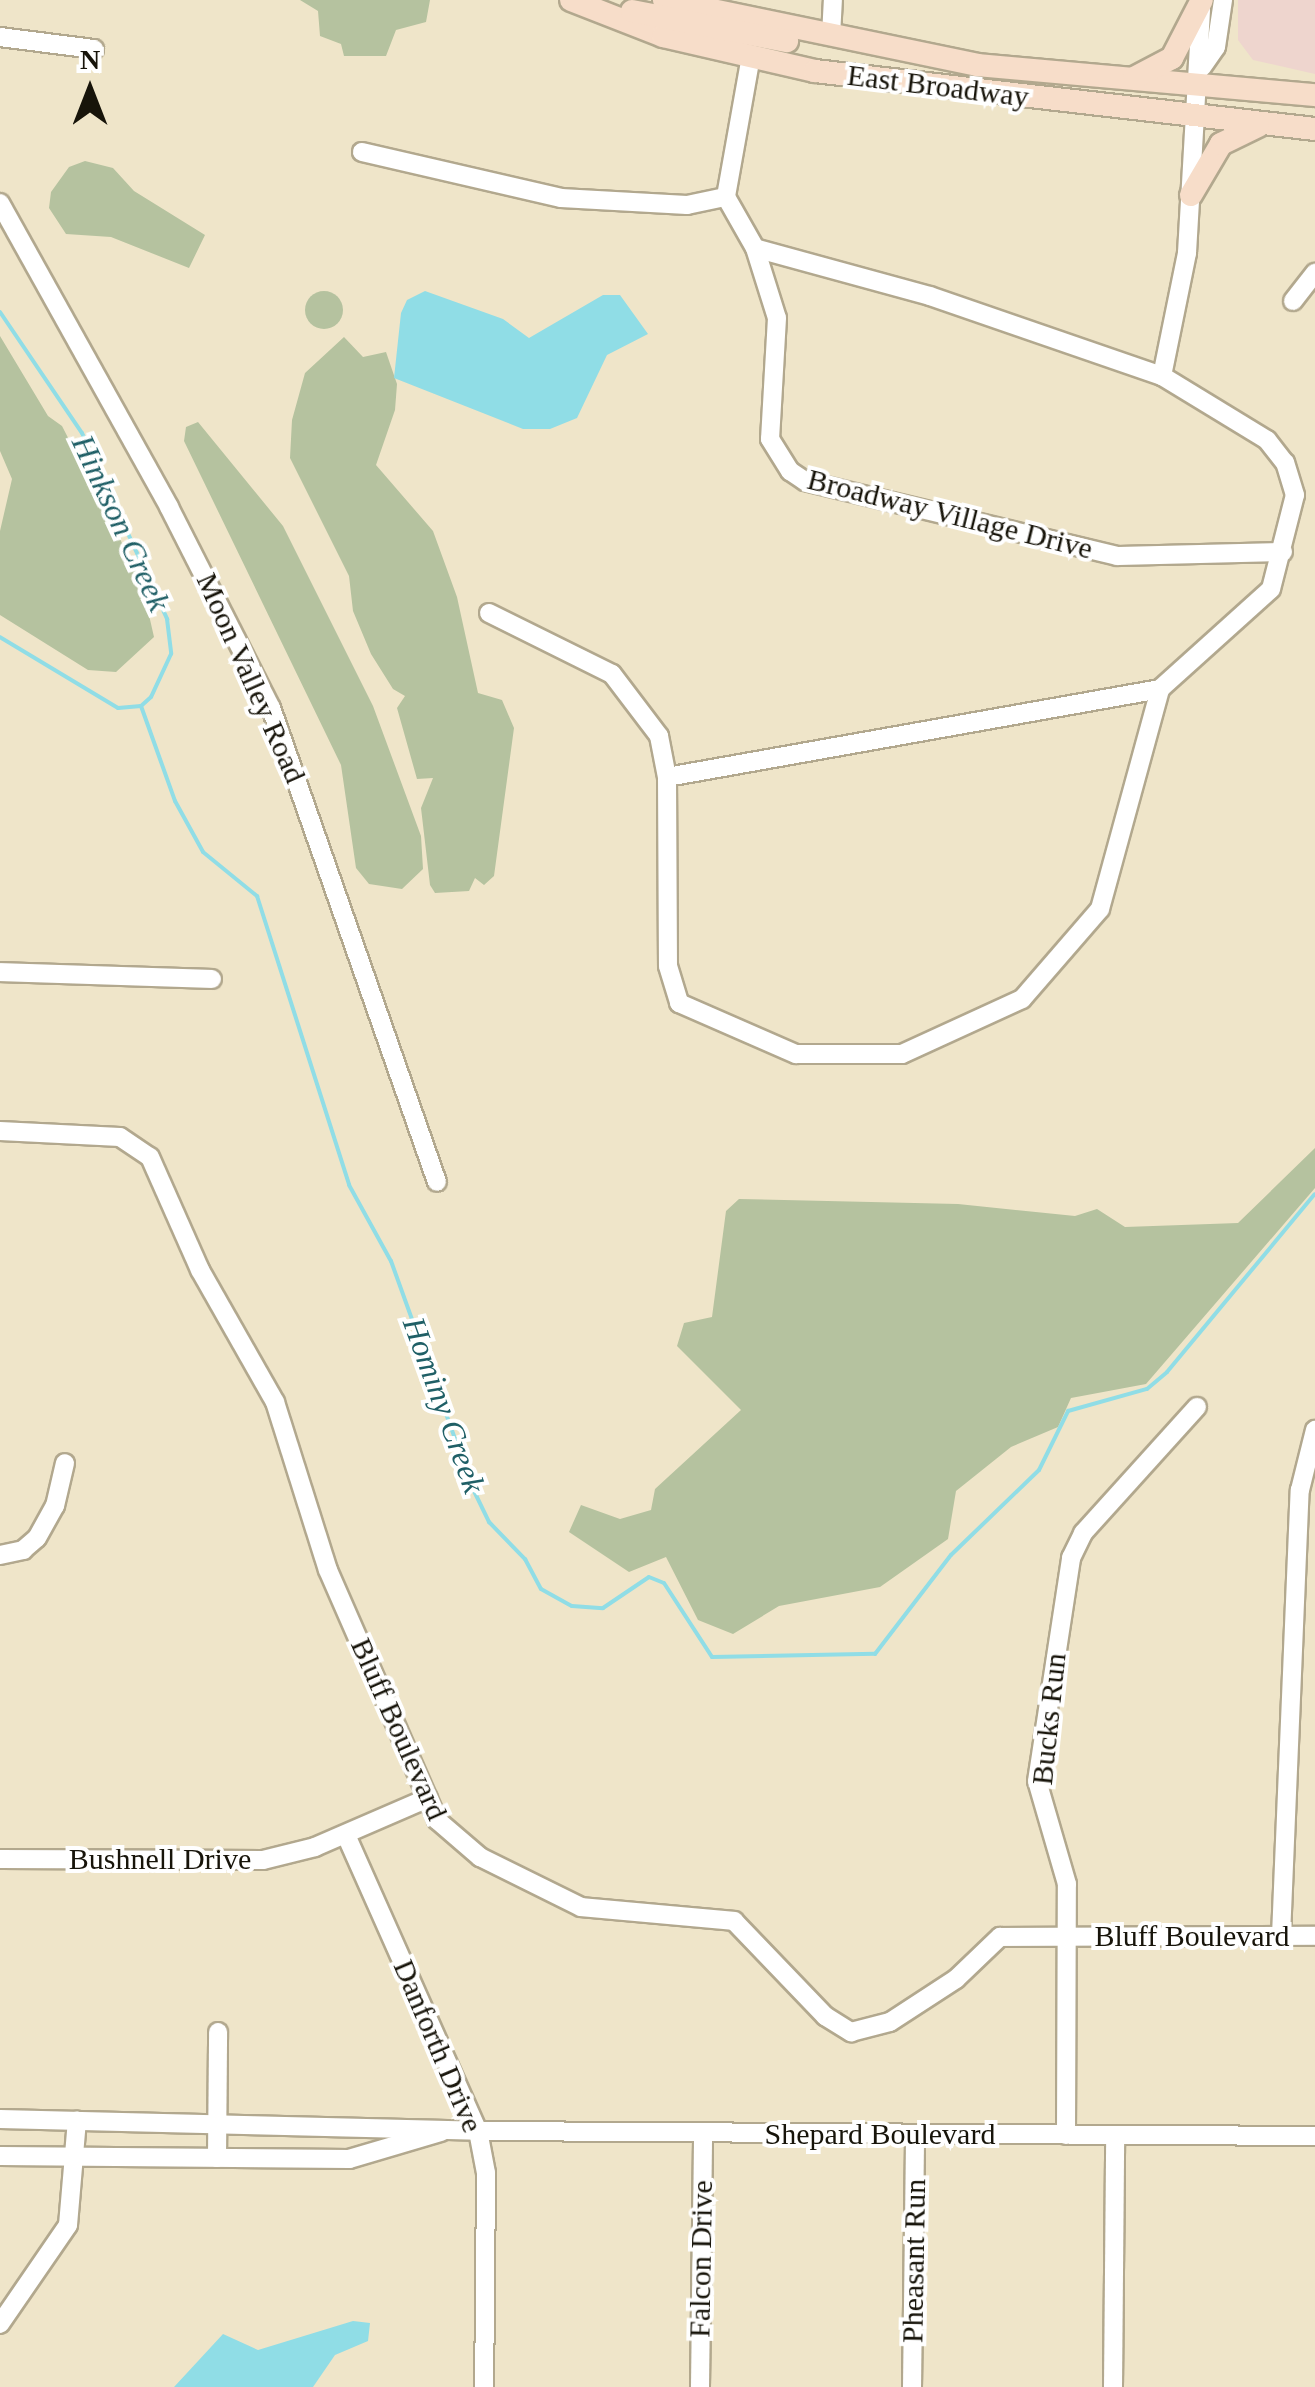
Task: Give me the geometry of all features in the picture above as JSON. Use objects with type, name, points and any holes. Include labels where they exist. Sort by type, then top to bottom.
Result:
[{"type":"main road","name":"East Broadway","points":[[571,0],[664,36],[815,71],[1196,118],[1315,128]]},
{"type":"main road","name":"East Broadway","points":[[664,0],[977,65],[1131,80],[1201,76],[1315,96]]},
{"type":"main road","points":[[1131,80],[1172,58],[1202,0]]},
{"type":"main road","points":[[609,15],[630,10],[820,46],[831,36]]},
{"type":"main road","points":[[1191,196],[1221,144],[1262,124]]},
{"type":"street","points":[[831,36],[834,0]]},
{"type":"street","points":[[1162,376],[1187,253],[1201,76],[1196,43],[1202,0]]},
{"type":"street","points":[[1201,76],[1216,47],[1223,0]]},
{"type":"street","points":[[0,36],[94,49]]},
{"type":"street","points":[[362,152],[560,198],[687,205],[726,196],[751,56]]},
{"type":"street","name":"Broadway Village Drive","points":[[726,196],[755,248],[777,318],[770,439],[790,471],[805,481],[1116,556],[1283,552]]},
{"type":"street","name":"Moon Valley Road","points":[[0,203],[170,507],[272,708],[437,1182]]},
{"type":"street","points":[[667,777],[1160,689],[1271,589],[1296,495],[1286,462],[1268,440],[1162,376],[930,296],[755,248]]},
{"type":"street","points":[[1293,301],[1315,273]]},
{"type":"street","points":[[490,613],[612,674],[659,736],[667,777],[668,966],[680,1003],[796,1054],[902,1054],[1022,1000],[1100,909],[1160,689]]},
{"type":"street","points":[[0,972],[212,979]]},
{"type":"street","name":"Bluff Boulevard","points":[[0,1131],[120,1137],[150,1157],[200,1270],[275,1402],[328,1570],[428,1798],[451,1838],[548,1896],[582,1907],[734,1921],[826,2016],[851,2032],[890,2022],[956,1979],[994,1939],[1315,1936]]},
{"type":"street","name":"Bucks Run","points":[[1066,2135],[1067,1884],[1037,1781],[1071,1558],[1083,1533],[1197,1407]]},
{"type":"street","points":[[1281,1936],[1300,1490],[1315,1430]]},
{"type":"street","points":[[0,1555],[22,1550],[37,1538],[54,1506],[65,1463]]},
{"type":"street","name":"Bushnell Drive","points":[[0,1859],[264,1860],[346,1835],[428,1798]]},
{"type":"street","name":"Danforth Drive","points":[[346,1835],[478,2131],[486,2172],[484,2387]]},
{"type":"street","points":[[216,2158],[218,2032]]},
{"type":"street","name":"Shepard Boulevard","points":[[0,2119],[478,2131],[1315,2136]]},
{"type":"street","points":[[0,2324],[68,2225],[78,2120]]},
{"type":"street","name":"Shepard Boulevard","points":[[0,2156],[349,2159],[446,2130]]},
{"type":"street","name":"Falcon Drive","points":[[700,2387],[702,2132]]},
{"type":"street","name":"Pheasant Run","points":[[912,2387],[915,2134]]},
{"type":"street","points":[[1113,2387],[1116,2135]]},
{"type":"shaded area","points":[[1238,0],[1315,0],[1315,74],[1253,60],[1238,40]]},
{"type":"green space","points":[[300,0],[430,0],[426,22],[396,30],[386,56],[344,56],[341,44],[320,36],[318,11]]},
{"type":"green space","points":[[85,161],[113,168],[134,191],[205,235],[189,268],[111,237],[66,234],[49,208],[51,192],[69,167]]},
{"type":"green space","points":[[324,291],[337,297],[343,310],[337,323],[324,329],[311,323],[305,310],[311,297]]},
{"type":"green space","points":[[0,336],[48,416],[62,426],[141,580],[154,637],[116,672],[88,670],[0,615],[0,531],[12,479],[0,451]]},
{"type":"green space","points":[[344,337],[363,357],[386,352],[397,384],[395,410],[376,465],[433,531],[457,597],[478,693],[502,700],[514,728],[494,876],[484,885],[475,878],[469,891],[435,893],[430,885],[421,808],[433,778],[417,779],[397,708],[405,696],[393,689],[371,654],[353,611],[349,576],[290,458],[292,420],[305,373]]},
{"type":"green space","points":[[198,422],[283,526],[373,706],[421,836],[423,869],[402,889],[369,884],[356,868],[341,765],[184,441],[186,427]]},
{"type":"green space","points":[[1315,1148],[1315,1188],[1146,1384],[1071,1398],[1058,1427],[1011,1447],[956,1491],[948,1539],[880,1587],[779,1606],[733,1634],[698,1620],[666,1557],[629,1572],[569,1532],[581,1505],[620,1519],[651,1510],[655,1489],[741,1410],[677,1346],[684,1323],[712,1317],[726,1211],[739,1199],[958,1204],[1075,1216],[1097,1209],[1125,1227],[1238,1223]]},
{"type":"water","points":[[425,291],[503,319],[529,338],[603,295],[620,295],[648,334],[607,355],[577,418],[550,429],[523,429],[394,378],[401,313],[407,300]]},
{"type":"water","points":[[353,2321],[370,2323],[368,2341],[335,2355],[313,2387],[174,2387],[223,2334],[258,2350]]},
{"type":"waterway","name":"Hinkson Creek","points":[[0,312],[82,433],[167,619],[171,654],[151,697],[141,706],[118,708],[0,637]]},
{"type":"waterway","name":"Hominy Creek","points":[[141,706],[175,801],[203,852],[257,896],[349,1185],[391,1261],[473,1489],[489,1522],[525,1559],[541,1589],[572,1606],[603,1608],[649,1577],[664,1583],[712,1657],[875,1654],[951,1555],[1039,1470],[1068,1411],[1147,1389],[1167,1372],[1315,1194]]}]
